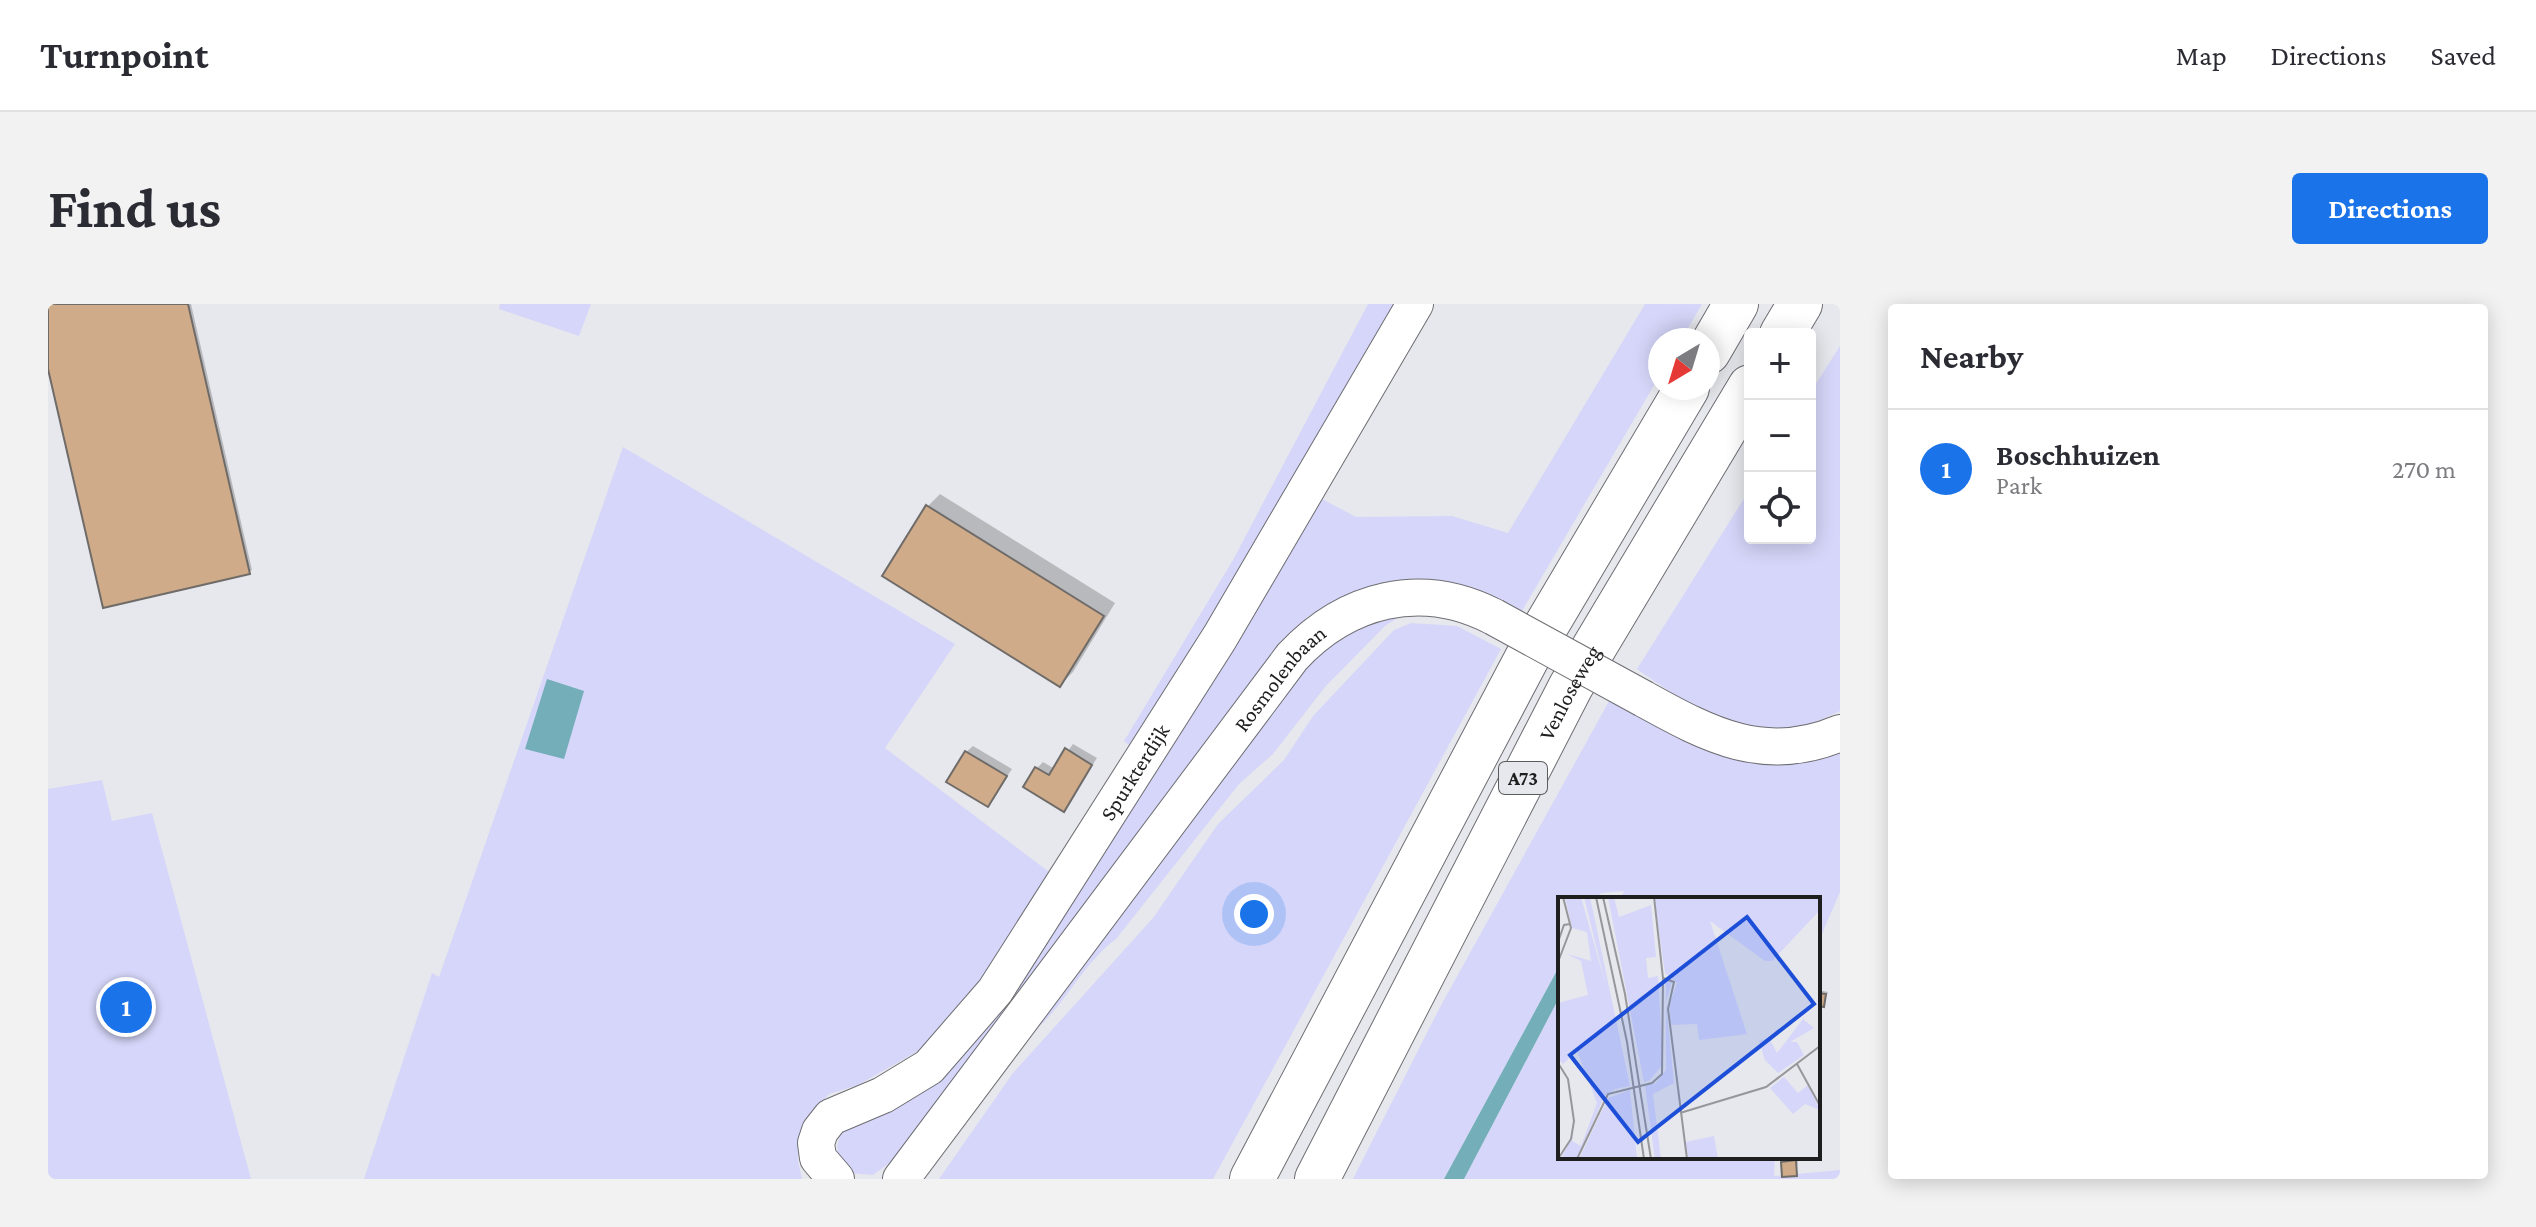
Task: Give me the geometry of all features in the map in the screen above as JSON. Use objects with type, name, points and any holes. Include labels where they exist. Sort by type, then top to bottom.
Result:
[{"type":"highway","points":[[1720,331],[1736,304]]},
{"type":"highway","points":[[1786,328],[1800,304]]},
{"type":"highway","name":"Venloseweg","points":[[1317,1179],[1571,686],[1744,397]]},
{"type":"highway","name":"A73","points":[[1252,1179],[1527,658],[1680,400]]},
{"type":"street","name":"Spurkterdijk","points":[[836,1179],[818,1158],[816,1143],[820,1131],[831,1117],[883,1095],[929,1067],[995,991],[1220,637],[1415,304]]},
{"type":"street","name":"Rosmolenbaan","points":[[901,1179],[1282,669],[1312,636],[1351,610],[1394,598],[1428,597],[1460,602],[1494,617],[1703,732],[1751,745],[1790,746],[1840,733]]},
{"type":"shaded area","points":[[500,304],[591,304],[579,336],[499,309]]},
{"type":"shaded area","points":[[1368,304],[1408,304],[1134,749],[1124,741],[1233,560]]},
{"type":"shaded area","points":[[1645,304],[1702,304],[1688,328],[1648,328],[1648,396],[1519,616],[1406,585],[1351,593],[1307,617],[1085,906],[903,1153],[873,1175],[851,1173],[837,1150],[847,1124],[972,1041],[1322,499],[1356,517],[1452,516],[1508,533]]},
{"type":"shaded area","points":[[1840,346],[1840,711],[1789,729],[1768,732],[1744,730],[1695,707],[1637,669],[1744,499],[1744,544],[1816,544],[1816,384]]},
{"type":"shaded area","points":[[623,447],[955,644],[885,748],[1057,878],[953,1031],[858,1085],[829,1094],[814,1110],[799,1136],[798,1161],[802,1179],[364,1179],[432,973],[439,977]]},
{"type":"shaded area","points":[[1405,614],[1386,625],[1325,687],[1273,754],[1239,784],[1116,939],[1093,960],[1032,1033],[1298,672],[1354,626]]},
{"type":"shaded area","points":[[1411,623],[1457,626],[1501,649],[1213,1179],[939,1179],[1013,1073],[1153,918],[1218,824],[1284,760],[1313,716],[1394,630]]},
{"type":"shaded area","points":[[547,679],[584,691],[564,759],[525,749]]},
{"type":"shaded area","points":[[1613,694],[1668,723],[1840,744],[1840,892],[1820,938],[1820,897],[1621,897],[1624,891],[1601,893],[1598,897],[1558,897],[1558,969],[1444,1179],[1353,1179],[1439,1009]]},
{"type":"shaded area","points":[[102,780],[112,821],[152,813],[251,1179],[48,1179],[48,789]]},
{"type":"shaded area","points":[[1558,969],[1558,1000],[1464,1179],[1444,1179]]},
{"type":"shaded area","points":[[1558,1000],[1558,1159],[1775,1159],[1774,1176],[1840,1170],[1840,1179],[1464,1179]]},
{"type":"building","points":[[48,304],[188,304],[250,574],[103,608],[48,369]]},
{"type":"building","points":[[926,505],[1104,616],[1060,687],[882,576]]},
{"type":"building","points":[[1065,748],[1092,765],[1064,812],[1023,787],[1035,767],[1049,775]]},
{"type":"building","points":[[965,751],[1007,776],[988,807],[946,782]]},
{"type":"building","points":[[1820,993],[1826,994],[1824,1007],[1820,1006]]},
{"type":"building","points":[[1796,1160],[1797,1176],[1782,1177],[1781,1162]]},
{"type":"place","name":"Boschhuizen","points":[[126,1007]]}]
